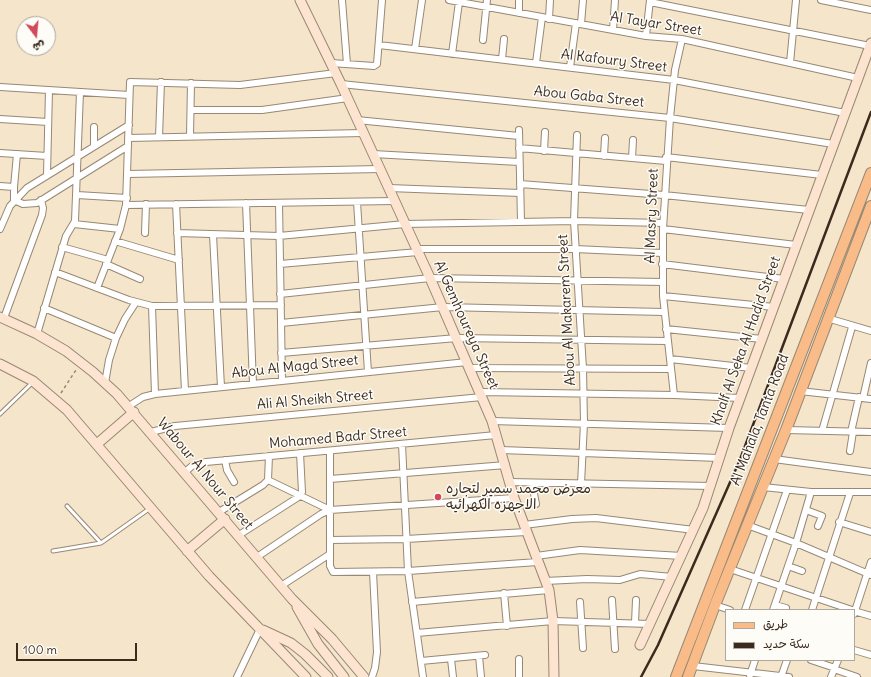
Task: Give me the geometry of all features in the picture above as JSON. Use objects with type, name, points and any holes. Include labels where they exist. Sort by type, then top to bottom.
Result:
[{"type":"main road","name":"Al Mahala, Tanta Road","points":[[676,677],[851,225],[866,200],[871,172]]},
{"type":"main road","name":"Al Mahala, Tanta Road","points":[[688,677],[715,605],[786,430],[827,318],[871,206]]},
{"type":"main road","points":[[851,225],[858,224],[862,229]]},
{"type":"street","name":"Al Gemhoureya Street","points":[[300,0],[348,98],[395,201],[469,365],[492,421],[506,465],[514,498],[547,585],[553,621],[554,677]]},
{"type":"street","points":[[342,0],[348,64]]},
{"type":"street","points":[[331,63],[375,65],[377,62],[379,45],[382,0]]},
{"type":"street","points":[[415,50],[422,0]]},
{"type":"street","name":"Al Tayar Street","points":[[449,0],[646,36],[682,39],[858,78]]},
{"type":"street","points":[[483,40],[487,0]]},
{"type":"street","points":[[519,0],[519,13]]},
{"type":"street","points":[[536,63],[550,0]]},
{"type":"street","points":[[570,67],[583,0]]},
{"type":"street","points":[[613,30],[615,0]]},
{"type":"street","points":[[790,63],[796,0]]},
{"type":"street","points":[[821,0],[871,10]]},
{"type":"street","points":[[646,36],[650,1],[793,31],[870,45]]},
{"type":"street","points":[[452,54],[459,2]]},
{"type":"street","points":[[502,60],[504,39]]},
{"type":"street","name":"Al Masry Street","points":[[674,395],[664,312],[662,253],[666,159],[674,80],[682,39]]},
{"type":"street","name":"Al Kafoury Street","points":[[379,45],[674,80],[845,113]]},
{"type":"street","name":"Khalf Al Seka Al Hadid Street","points":[[640,645],[694,530],[711,486],[729,428],[870,45]]},
{"type":"street","points":[[97,288],[116,241],[127,201],[129,96],[130,84],[132,81],[247,84],[336,74]]},
{"type":"street","points":[[159,137],[161,82]]},
{"type":"street","points":[[190,136],[191,83]]},
{"type":"street","name":"Abou Gaba Street","points":[[341,84],[670,118],[833,144]]},
{"type":"street","points":[[0,88],[129,96]]},
{"type":"street","points":[[47,175],[48,90]]},
{"type":"street","points":[[37,334],[62,247],[67,234],[74,224],[79,156],[80,92]]},
{"type":"street","points":[[191,110],[262,110],[348,98]]},
{"type":"street","points":[[0,119],[48,122]]},
{"type":"street","points":[[358,120],[519,133],[521,222]]},
{"type":"street","points":[[0,229],[6,212],[14,200],[27,188],[129,125]]},
{"type":"street","points":[[94,127],[94,146]]},
{"type":"street","points":[[544,151],[545,132]]},
{"type":"street","points":[[128,138],[363,133]]},
{"type":"street","name":"Abou Al Makarem Street","points":[[577,135],[574,221],[584,394],[581,484]]},
{"type":"street","points":[[604,156],[605,138]]},
{"type":"street","points":[[632,158],[633,140]]},
{"type":"street","points":[[14,200],[28,205],[41,200],[128,146]]},
{"type":"street","points":[[519,148],[576,154],[666,159],[822,175]]},
{"type":"street","points":[[0,153],[47,156]]},
{"type":"street","points":[[14,200],[17,154]]},
{"type":"street","points":[[373,154],[519,162]]},
{"type":"street","points":[[128,174],[380,169]]},
{"type":"street","points":[[520,184],[664,195],[809,210]]},
{"type":"street","points":[[0,186],[14,187]]},
{"type":"street","points":[[389,188],[520,193]]},
{"type":"street","points":[[77,195],[146,204],[395,201]]},
{"type":"street","points":[[1,319],[42,215],[43,208],[41,200]]},
{"type":"street","points":[[357,202],[368,372]]},
{"type":"street","points":[[246,203],[253,384]]},
{"type":"street","points":[[279,203],[282,381]]},
{"type":"street","points":[[145,233],[146,204]]},
{"type":"street","points":[[176,204],[185,391]]},
{"type":"street","points":[[177,233],[279,236],[405,224],[574,221],[663,226],[796,245]]},
{"type":"street","points":[[74,224],[120,229]]},
{"type":"street","points":[[213,234],[221,387]]},
{"type":"street","points":[[116,241],[179,260]]},
{"type":"street","points":[[62,247],[107,262],[140,279]]},
{"type":"street","points":[[280,264],[417,250],[575,249],[662,253]]},
{"type":"street","points":[[662,264],[784,279]]},
{"type":"street","points":[[55,272],[136,302],[152,306],[181,307],[281,305]]},
{"type":"street","points":[[280,294],[430,278],[578,279],[663,282]]},
{"type":"street","points":[[663,296],[774,307]]},
{"type":"street","points":[[105,383],[109,360],[116,338],[136,302]]},
{"type":"street","points":[[152,306],[156,394]]},
{"type":"street","points":[[281,324],[443,307],[664,312]]},
{"type":"street","points":[[44,308],[116,338]]},
{"type":"street","points":[[827,318],[852,327],[871,331]]},
{"type":"street","name":"Wabour Al Nour Street","points":[[1,319],[37,334],[81,362],[105,383],[131,409],[281,586],[332,639],[364,677]]},
{"type":"street","points":[[822,431],[852,327]]},
{"type":"street","points":[[666,329],[762,339]]},
{"type":"street","points":[[281,353],[457,338],[667,341]]},
{"type":"street","points":[[670,360],[751,368]]},
{"type":"street","points":[[850,451],[852,432],[871,363]]},
{"type":"street","points":[[0,364],[33,382],[56,400],[78,421],[187,551],[231,600],[306,677]]},
{"type":"street","name":"Abou Al Magd Street","points":[[131,409],[143,397],[156,394],[368,372],[469,365],[583,369],[671,369]]},
{"type":"street","points":[[800,391],[871,399]]},
{"type":"street","name":"Ali Al Sheikh Street","points":[[151,432],[174,426],[481,394],[674,395],[740,398]]},
{"type":"street","points":[[97,444],[131,409]]},
{"type":"street","points":[[492,421],[729,428]]},
{"type":"street","points":[[786,430],[871,432]]},
{"type":"street","name":"Mohamed Badr Street","points":[[185,472],[201,463],[225,460],[496,435]]},
{"type":"street","points":[[402,444],[408,571],[423,677]]},
{"type":"street","points":[[501,450],[719,458]]},
{"type":"street","points":[[330,451],[330,568],[332,572],[408,571],[537,559],[580,550],[682,556]]},
{"type":"street","points":[[238,535],[300,496],[302,492],[300,453]]},
{"type":"street","points":[[187,551],[222,516],[268,480],[269,456]]},
{"type":"street","points":[[774,459],[871,472]]},
{"type":"street","points":[[225,460],[227,470],[234,482]]},
{"type":"street","points":[[330,479],[506,465]]},
{"type":"street","points":[[268,480],[330,510]]},
{"type":"street","points":[[510,482],[711,486]]},
{"type":"street","points":[[532,483],[536,504]]},
{"type":"street","points":[[763,487],[811,492],[871,492]]},
{"type":"street","points":[[745,609],[786,490]]},
{"type":"street","points":[[786,608],[774,607],[796,543],[811,492]]},
{"type":"street","points":[[812,609],[839,522],[850,493]]},
{"type":"street","points":[[257,557],[321,514],[330,510],[514,498]]},
{"type":"street","points":[[806,510],[822,516],[818,526]]},
{"type":"street","points":[[330,540],[406,539],[525,529],[572,519],[596,518],[694,530]]},
{"type":"street","points":[[839,522],[871,532]]},
{"type":"street","points":[[747,525],[796,543],[869,574]]},
{"type":"street","points":[[281,586],[330,554]]},
{"type":"street","points":[[855,609],[869,574],[871,562]]},
{"type":"street","points":[[788,566],[802,572]]},
{"type":"street","points":[[730,569],[848,609]]},
{"type":"street","points":[[372,677],[377,656],[373,572]]},
{"type":"street","points":[[412,602],[504,593],[587,579],[620,580],[640,574],[672,577]]},
{"type":"street","points":[[504,593],[507,626]]},
{"type":"street","points":[[292,598],[318,644],[344,677]]},
{"type":"street","points":[[612,600],[615,649]]},
{"type":"street","points":[[635,623],[636,600]]},
{"type":"street","points":[[580,602],[583,648]]},
{"type":"street","points":[[715,605],[727,609]]},
{"type":"street","points":[[855,611],[871,616]]},
{"type":"street","points":[[417,633],[553,621],[650,624]]},
{"type":"street","points":[[237,677],[260,629]]},
{"type":"street","points":[[260,629],[291,643],[305,654],[328,677]]},
{"type":"street","points":[[855,650],[871,655]]},
{"type":"street","points":[[421,661],[482,656],[481,677]]},
{"type":"street","points":[[451,658],[453,677]]},
{"type":"street","points":[[519,658],[519,677]]},
{"type":"street","points":[[750,675],[755,661]]},
{"type":"street","points":[[781,676],[787,661]]},
{"type":"street","points":[[814,661],[857,677]]},
{"type":"street","points":[[831,677],[838,661]]},
{"type":"street","points":[[693,666],[750,675],[789,677]]},
{"type":"lane","points":[[0,414],[33,382]]},
{"type":"lane","points":[[68,506],[101,543]]},
{"type":"lane","points":[[52,551],[101,543],[151,508]]},
{"type":"path","points":[[56,400],[81,362]]},
{"type":"railway","points":[[641,677],[658,645],[739,462],[871,112]]},
{"type":"place","name":"معرض محمد سمير لتجاره الاجهزه الكهرائيه","points":[[438,497]]}]
